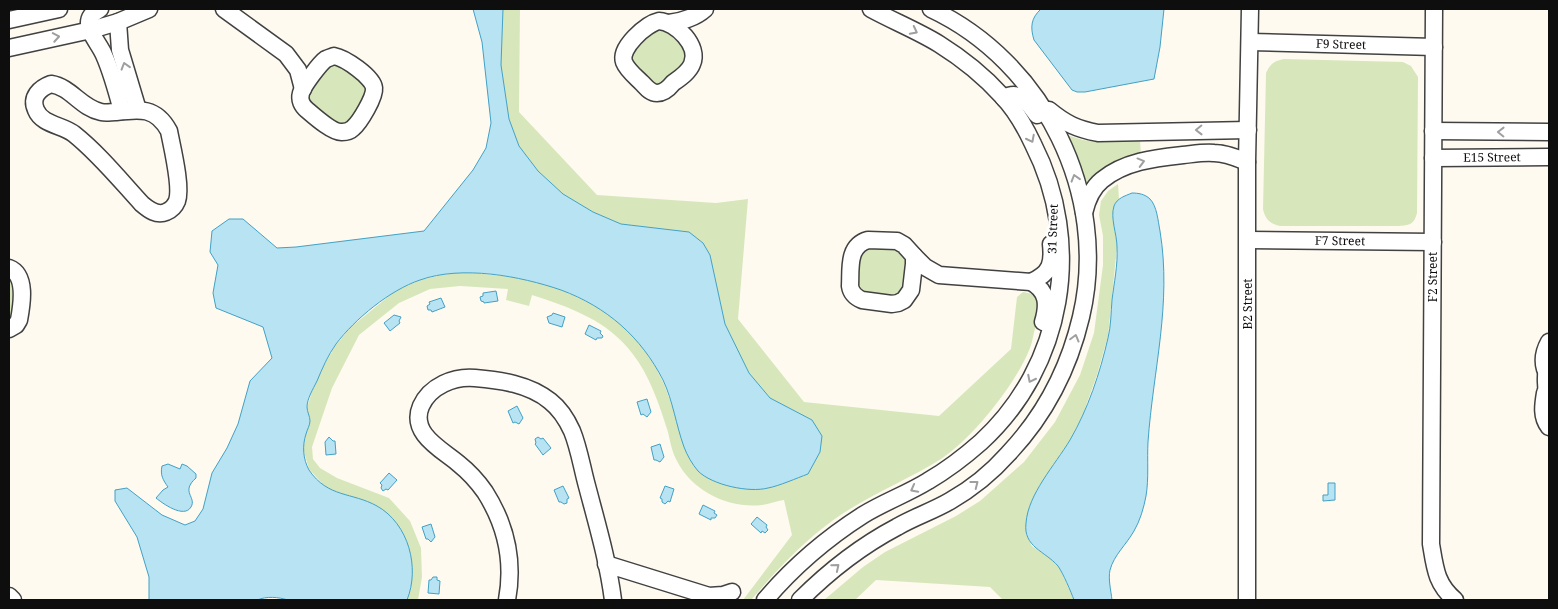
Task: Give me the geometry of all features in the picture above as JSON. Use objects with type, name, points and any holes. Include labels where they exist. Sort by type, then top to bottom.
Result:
[{"type":"street","points":[[9,20],[59,9]]},
{"type":"street","points":[[100,9],[93,13],[89,24],[104,55],[122,111]]},
{"type":"street","points":[[9,48],[91,30],[118,22],[148,9]]},
{"type":"street","points":[[224,9],[286,54],[298,70],[303,89]]},
{"type":"street","points":[[765,600],[789,574],[840,531],[865,514],[928,482],[956,463],[982,441],[1006,416],[1026,388],[1041,358],[1052,327],[1059,295],[1061,270],[1060,229],[1054,196],[1042,161],[1025,128],[1004,98],[973,68],[939,44],[871,9]]},
{"type":"street","points":[[800,600],[841,563],[868,544],[896,527],[950,501],[970,488],[1008,455],[1044,409],[1060,379],[1073,348],[1082,316],[1087,248],[1084,215],[1068,154],[1054,125],[1041,103],[1021,76],[998,53],[973,32],[931,9]]},
{"type":"street","name":"B2 Street","points":[[1247,600],[1250,9]]},
{"type":"street","name":"F2 Street","points":[[1434,9],[1432,544],[1428,570],[1429,581],[1440,600]]},
{"type":"street","points":[[702,12],[691,45],[694,58],[692,64],[688,70],[663,92],[651,92],[624,62],[625,50],[648,25],[658,21],[669,23],[684,20],[702,12]]},
{"type":"street","points":[[118,22],[120,50],[138,110]]},
{"type":"street","points":[[669,23],[691,45]]},
{"type":"street","name":"F9 Street","points":[[1250,42],[1434,47]]},
{"type":"street","points":[[286,54],[304,60],[323,62]]},
{"type":"street","points":[[334,56],[340,57],[370,79],[375,91],[374,97],[354,128],[343,133],[337,132],[307,111],[300,100],[303,89],[323,62],[334,56]]},
{"type":"street","points":[[51,84],[64,88],[94,111],[104,113],[138,110],[157,116],[169,131],[178,193],[177,202],[172,209],[165,213],[157,214],[148,210],[74,134],[44,120],[35,109],[34,103],[35,96],[39,90],[51,84]]},
{"type":"street","points":[[1004,98],[1012,94],[1021,96],[1068,154]]},
{"type":"street","points":[[1041,103],[1067,124],[1082,130],[1098,133],[1248,130]]},
{"type":"street","name":"E15 Street","points":[[1433,131],[1549,132]]},
{"type":"street","points":[[1084,215],[1087,201],[1093,189],[1103,179],[1137,163],[1158,158],[1202,153],[1226,154],[1248,162]]},
{"type":"street","name":"E15 Street","points":[[1433,158],[1549,157]]},
{"type":"street","name":"31 Street","points":[[1031,282],[1044,274],[1051,263],[1050,217],[1054,196]]},
{"type":"street","points":[[939,275],[911,290],[904,300],[892,304],[857,298],[851,291],[850,286],[852,254],[858,245],[868,240],[904,244],[926,267],[939,275],[1031,282],[1042,291],[1046,304],[1039,338],[1041,358]]},
{"type":"street","name":"F7 Street","points":[[1248,240],[1433,242]]},
{"type":"street","points":[[911,290],[914,256]]},
{"type":"street","points":[[9,268],[17,273],[22,283],[19,320],[16,325],[9,329]]},
{"type":"street","points":[[1549,342],[1543,356],[1548,365],[1548,398],[1543,409],[1544,417],[1549,427]]},
{"type":"street","points":[[507,600],[510,585],[508,545],[494,508],[472,476],[431,443],[423,433],[419,420],[420,407],[427,396],[435,388],[447,382],[471,377],[514,384],[534,391],[550,401],[562,414],[571,431],[577,449],[606,564],[613,600]]},
{"type":"street","name":"F2 Street","points":[[1432,544],[1437,576],[1448,594],[1455,600]]},
{"type":"street","points":[[606,564],[709,596],[723,596],[732,592]]},
{"type":"street","points":[[1247,579],[1251,600]]},
{"type":"street","points":[[9,596],[14,600]]},
{"type":"green space","points":[[503,9],[520,9],[519,112],[597,195],[716,203],[748,199],[738,319],[804,402],[939,416],[1011,349],[1017,297],[1023,292],[1034,295],[1039,300],[1038,320],[1031,345],[1023,362],[1015,378],[980,424],[941,459],[858,504],[832,521],[790,558],[751,600],[743,600],[792,535],[784,500],[762,505],[737,504],[713,496],[692,481],[677,461],[649,381],[632,353],[599,323],[560,304],[532,295],[529,306],[506,300],[508,289],[460,286],[430,289],[399,303],[359,335],[332,388],[312,447],[313,459],[320,468],[337,478],[389,498],[410,521],[421,548],[422,577],[418,600],[407,600],[411,584],[402,531],[379,507],[366,501],[334,492],[325,487],[309,469],[303,449],[310,419],[307,408],[312,391],[335,346],[351,327],[395,291],[420,280],[464,272],[538,282],[564,291],[594,305],[618,321],[640,344],[655,366],[671,403],[720,483],[751,489],[779,484],[808,474],[812,420],[770,398],[749,373],[725,324],[710,255],[689,232],[621,224],[593,212],[563,194],[538,171],[519,146],[509,119],[501,65]]},
{"type":"green space","points":[[663,24],[690,51],[689,64],[655,88],[631,62],[630,48]]},
{"type":"green space","points":[[1284,59],[1403,62],[1411,66],[1418,77],[1417,213],[1413,222],[1408,225],[1399,226],[1280,226],[1273,224],[1265,216],[1263,209],[1266,73],[1273,63]]},
{"type":"green space","points":[[331,64],[340,65],[367,85],[369,89],[349,123],[340,126],[309,105],[308,93],[327,66]]},
{"type":"green space","points":[[1067,135],[1097,142],[1140,138],[1141,158],[1087,189]]},
{"type":"green space","points":[[1118,184],[1119,199],[1115,204],[1113,212],[1117,247],[1108,336],[1083,414],[1070,440],[1039,486],[1030,505],[1026,534],[1032,546],[1050,558],[1059,567],[1074,600],[1003,600],[990,587],[876,580],[855,600],[824,600],[863,567],[885,552],[956,516],[980,501],[1024,462],[1055,422],[1080,375],[1094,333],[1103,265],[1103,236],[1099,215],[1101,201],[1108,191]]},
{"type":"green space","points":[[901,247],[908,253],[906,291],[900,297],[864,295],[857,289],[860,248]]},
{"type":"green space","points":[[9,274],[15,278],[15,317],[9,323]]},
{"type":"water","points":[[473,9],[503,9],[501,65],[509,119],[519,146],[538,171],[563,194],[593,212],[621,224],[689,232],[703,243],[710,255],[725,324],[749,373],[770,398],[812,420],[822,436],[820,452],[808,474],[777,486],[760,489],[731,487],[704,476],[698,471],[688,456],[666,388],[654,364],[633,337],[608,315],[578,297],[528,280],[472,273],[436,276],[420,280],[397,291],[363,315],[344,334],[330,353],[307,404],[310,424],[305,439],[304,457],[309,470],[316,479],[332,490],[377,506],[397,524],[404,535],[412,561],[411,588],[407,600],[288,600],[272,597],[257,600],[149,600],[149,577],[137,537],[115,501],[115,490],[127,488],[162,515],[185,525],[195,521],[203,509],[212,473],[227,448],[238,424],[250,381],[272,358],[263,327],[216,308],[213,293],[218,265],[210,252],[212,231],[229,219],[243,219],[277,248],[424,231],[473,170],[486,148],[491,123],[482,42]]},
{"type":"water","points":[[1041,9],[1164,9],[1154,79],[1085,92],[1072,90],[1034,40],[1032,23]]},
{"type":"water","points":[[1132,193],[1146,196],[1154,206],[1160,231],[1163,258],[1163,311],[1150,415],[1146,496],[1142,514],[1136,527],[1114,560],[1110,570],[1109,581],[1112,600],[1074,600],[1058,566],[1031,543],[1026,531],[1026,523],[1032,501],[1043,480],[1070,440],[1088,403],[1097,377],[1109,333],[1116,267],[1117,242],[1113,211],[1117,201]]},
{"type":"water","points":[[496,291],[498,301],[484,303],[481,301],[480,297],[483,296],[483,293]]},
{"type":"water","points":[[441,298],[445,307],[432,312],[428,310],[429,302]]},
{"type":"water","points":[[553,313],[565,317],[562,327],[549,323],[547,317]]},
{"type":"water","points":[[394,315],[401,317],[400,323],[390,331],[384,323]]},
{"type":"water","points":[[589,325],[601,331],[602,338],[597,338],[596,340],[585,334]]},
{"type":"water","points":[[647,399],[651,412],[647,417],[643,414],[641,415],[637,402]]},
{"type":"water","points":[[517,406],[523,418],[519,424],[513,423],[508,411]]},
{"type":"water","points":[[329,437],[335,441],[336,454],[326,455],[325,442]]},
{"type":"water","points":[[538,437],[543,438],[551,448],[543,455],[535,444],[535,439]]},
{"type":"water","points":[[660,444],[664,457],[660,462],[654,460],[651,447]]},
{"type":"water","points":[[168,464],[180,469],[182,464],[196,474],[196,478],[189,487],[192,503],[188,510],[178,511],[156,498],[168,487],[163,480],[161,472],[162,466]]},
{"type":"water","points":[[389,473],[397,480],[388,490],[383,491],[380,483]]},
{"type":"water","points":[[1328,483],[1335,483],[1335,500],[1323,501],[1323,495],[1328,495]]},
{"type":"water","points":[[563,486],[569,498],[567,503],[564,504],[559,502],[554,490]]},
{"type":"water","points":[[665,486],[674,489],[670,502],[668,501],[665,504],[660,498]]},
{"type":"water","points":[[703,505],[715,511],[714,513],[717,515],[715,518],[711,518],[711,520],[699,514]]},
{"type":"water","points":[[757,517],[767,525],[768,530],[765,533],[762,531],[761,533],[751,524]]},
{"type":"water","points":[[431,524],[435,537],[431,542],[426,539],[422,527]]},
{"type":"water","points":[[437,577],[437,580],[440,581],[439,594],[428,593],[429,580]]}]
